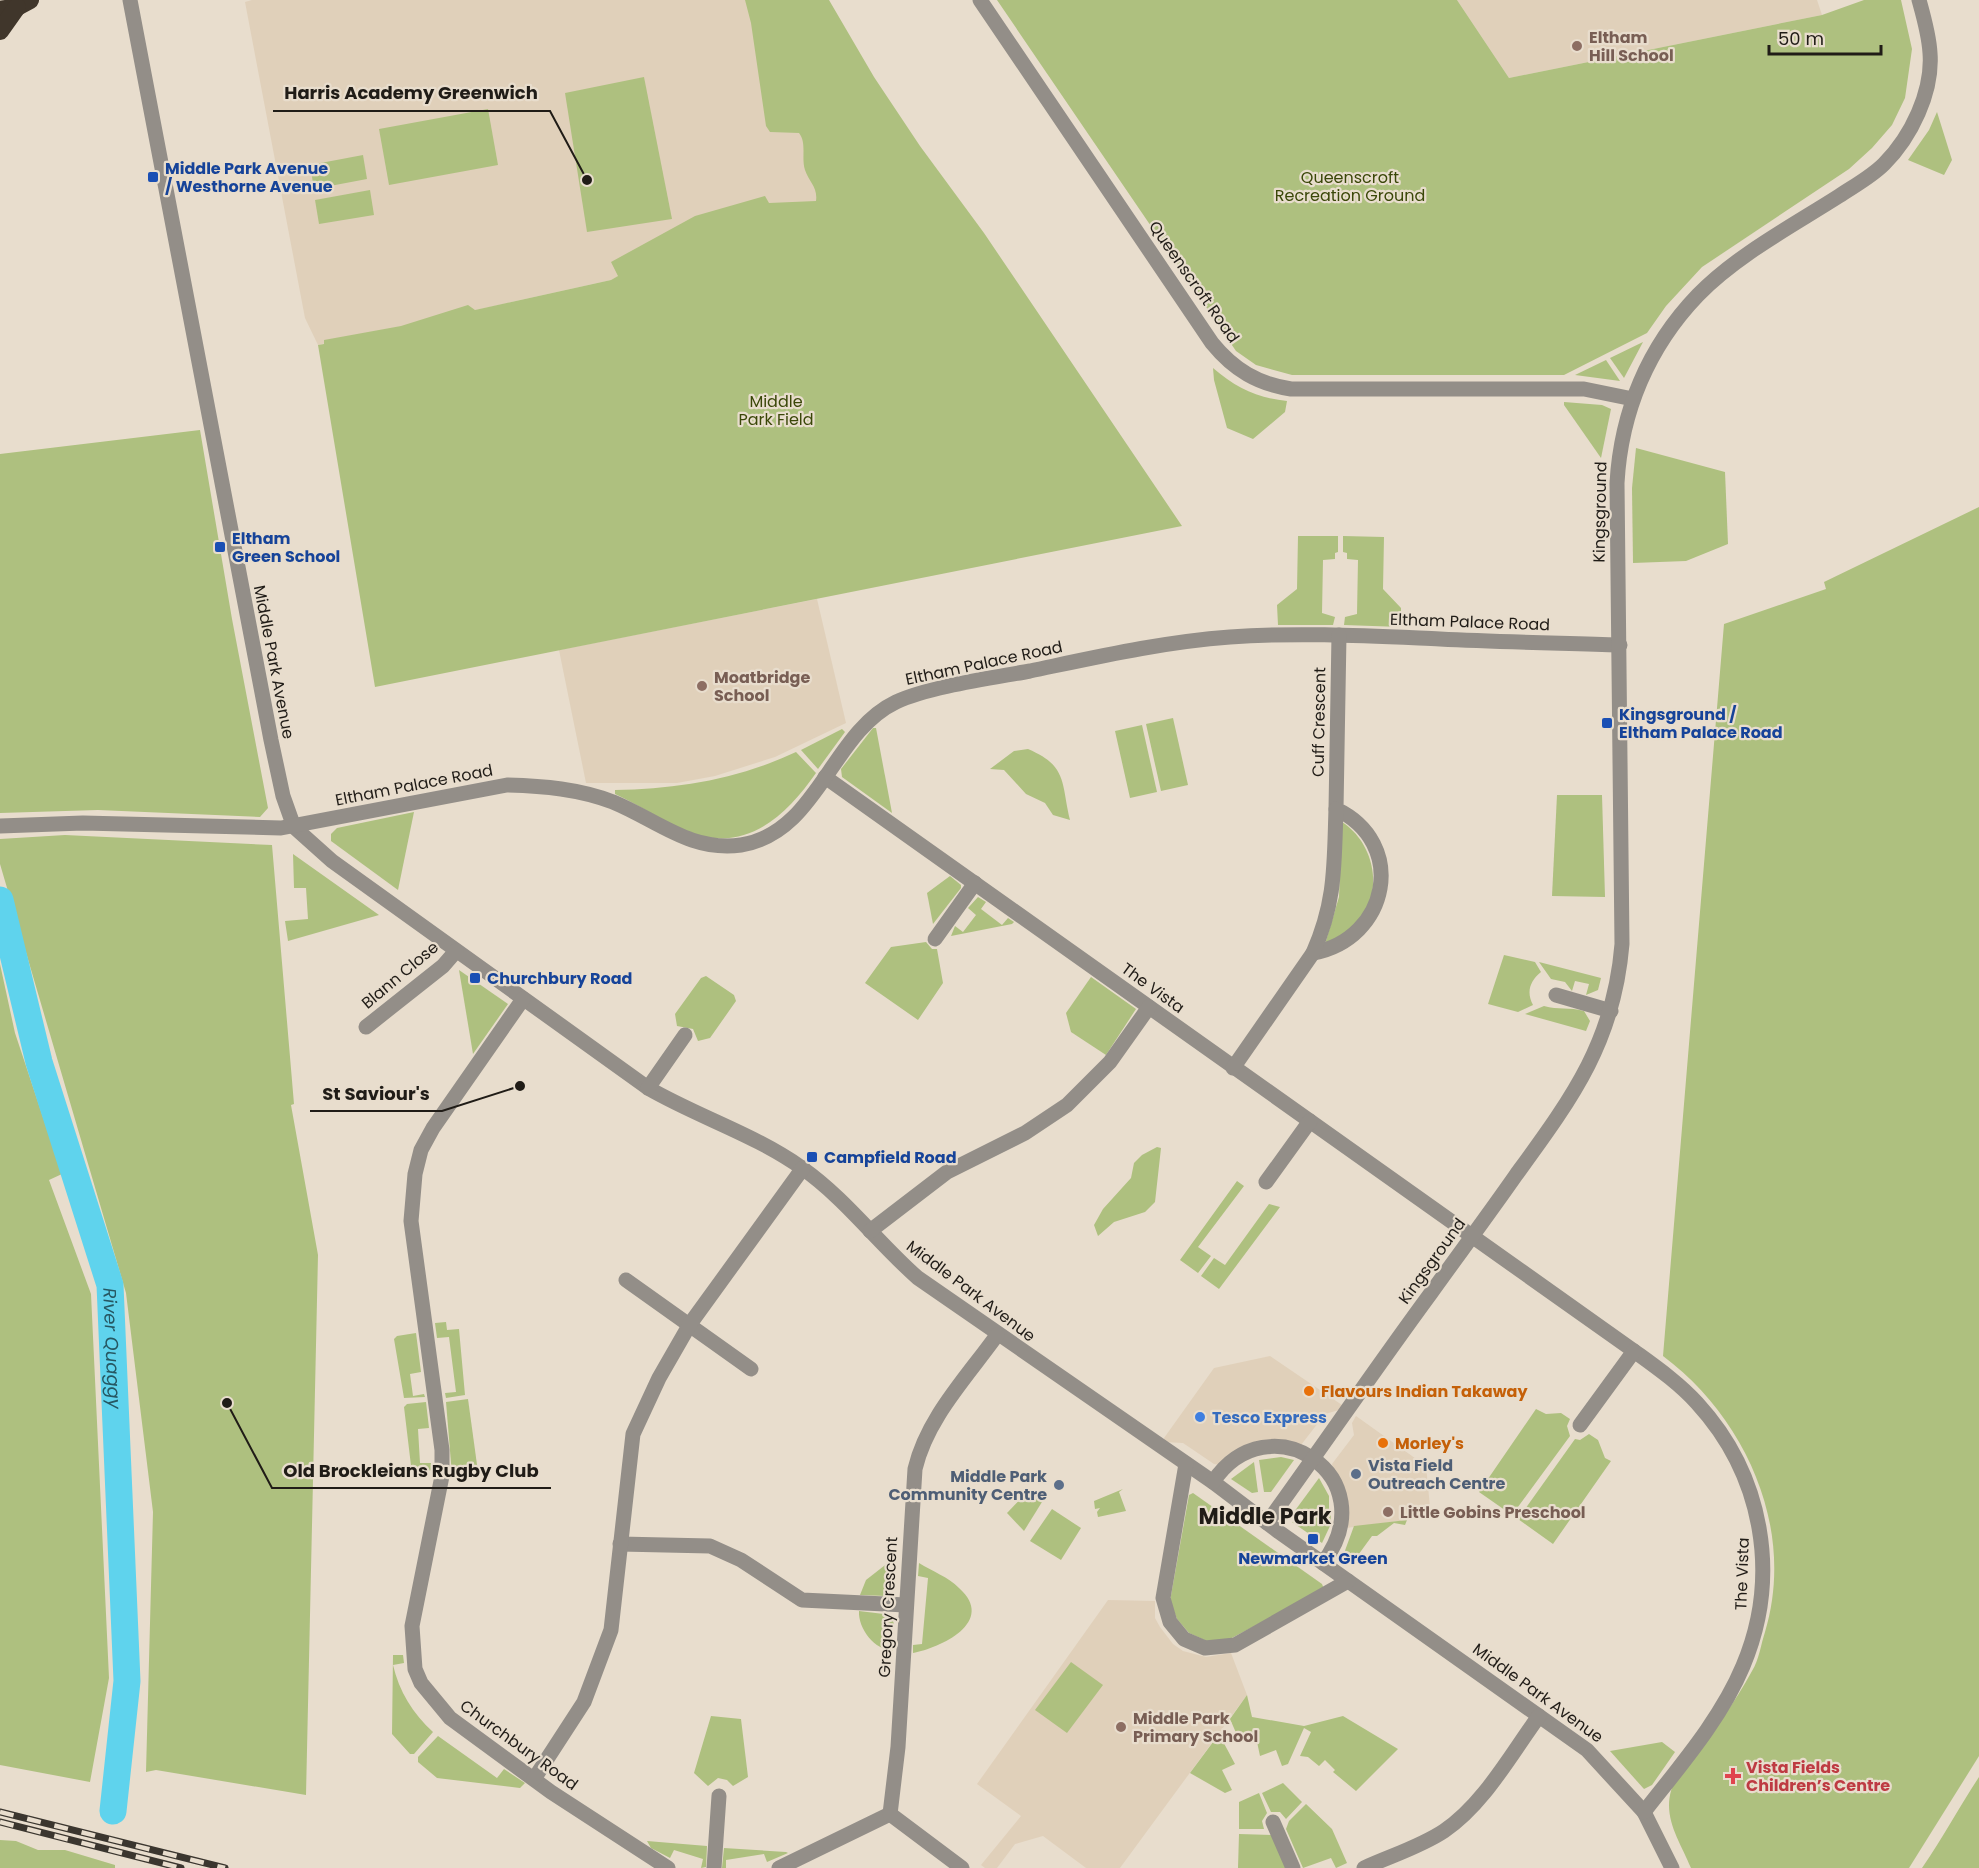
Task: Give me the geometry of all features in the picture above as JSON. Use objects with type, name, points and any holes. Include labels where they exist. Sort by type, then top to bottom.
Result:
[{"type":"highway","points":[[0,31],[16,6]]},
{"type":"street","name":"Middle Park Avenue","points":[[130,0],[271,740],[283,796],[294,827],[332,861],[648,1088],[695,1113],[754,1139],[803,1168],[829,1189],[889,1253],[918,1278],[997,1335],[1213,1482],[1348,1581],[1587,1750],[1644,1812],[1672,1868]]},
{"type":"street","name":"Queenscroft Road","points":[[980,0],[1212,343],[1240,371],[1257,381],[1292,389],[1584,389],[1633,399]]},
{"type":"street","name":"Kingsground","points":[[1268,1523],[1350,1405],[1570,1100],[1588,1070],[1611,1011],[1619,981],[1622,944],[1617,475],[1622,441],[1633,399],[1645,368],[1663,337],[1698,294],[1745,258],[1884,164],[1906,136],[1924,96],[1931,55],[1919,0]]},
{"type":"street","name":"Eltham Palace Road","points":[[0,826],[94,823],[267,830],[294,827],[475,789],[507,785],[544,786],[604,799],[630,810],[680,838],[723,847],[745,844],[785,825],[800,810],[857,732],[871,718],[896,702],[912,696],[1151,646],[1231,637],[1340,635],[1620,645]]},
{"type":"street","name":"Cuff Crescent","points":[[1233,1068],[1313,953],[1330,909],[1336,809],[1340,635]]},
{"type":"street","name":"The Vista","points":[[825,777],[1634,1351],[1697,1403],[1721,1434],[1750,1490],[1762,1532],[1764,1553],[1759,1610],[1755,1635],[1743,1666],[1702,1735],[1644,1812]]},
{"type":"street","points":[[1313,953],[1334,949],[1364,927],[1381,889],[1381,870],[1375,849],[1365,832],[1350,816],[1336,809]]},
{"type":"street","points":[[935,939],[975,883]]},
{"type":"street","name":"Blann Close","points":[[366,1027],[443,966],[456,951]]},
{"type":"street","points":[[1556,995],[1611,1011]]},
{"type":"street","name":"Churchbury Road","points":[[524,999],[433,1128],[421,1150],[415,1174],[411,1221],[440,1431],[442,1476],[412,1626],[415,1669],[421,1683],[439,1707],[534,1779],[668,1868]]},
{"type":"street","points":[[870,1231],[946,1172],[1034,1128],[1066,1105],[1110,1062],[1149,1007]]},
{"type":"street","points":[[648,1088],[685,1035]]},
{"type":"street","points":[[1266,1182],[1310,1121]]},
{"type":"street","points":[[534,1779],[584,1702],[611,1630],[633,1434],[659,1378],[690,1324],[803,1168]]},
{"type":"street","points":[[626,1280],[751,1369]]},
{"type":"street","name":"Gregory Crescent","points":[[890,1814],[898,1747],[915,1469],[920,1448],[935,1421],[997,1335]]},
{"type":"street","points":[[1581,1425],[1634,1351]]},
{"type":"street","points":[[1213,1482],[1218,1474],[1239,1457],[1263,1447],[1288,1447],[1300,1450],[1314,1459],[1334,1479],[1343,1506],[1340,1530],[1323,1563]]},
{"type":"street","points":[[1186,1464],[1163,1598],[1170,1622],[1184,1639],[1205,1648],[1235,1645],[1348,1581]]},
{"type":"street","points":[[620,1544],[710,1546],[741,1560],[802,1600],[906,1605]]},
{"type":"street","points":[[1364,1868],[1432,1838],[1457,1820],[1487,1788],[1539,1716]]},
{"type":"street","points":[[714,1868],[719,1796]]},
{"type":"street","points":[[779,1868],[890,1814],[962,1868]]},
{"type":"street","points":[[1273,1822],[1293,1868]]},
{"type":"shaded area","points":[[252,0],[798,0],[900,200],[705,229],[611,280],[318,345],[305,318],[245,2]]},
{"type":"shaded area","name":"Eltham Hill School","points":[[1457,0],[1817,0],[1822,15],[1509,78]]},
{"type":"shaded area","name":"Moatbridge School","points":[[817,599],[846,723],[775,757],[715,776],[677,783],[586,783],[559,650]]},
{"type":"shaded area","points":[[1270,1356],[1342,1405],[1339,1410],[1325,1414],[1301,1445],[1294,1444],[1220,1465],[1214,1464],[1183,1443],[1165,1442],[1164,1438],[1214,1368]]},
{"type":"shaded area","points":[[1356,1416],[1426,1466],[1430,1507],[1415,1512],[1407,1520],[1346,1528],[1332,1464],[1354,1435],[1352,1423]]},
{"type":"shaded area","name":"Middle Park Primary School","points":[[1108,1600],[1155,1601],[1155,1618],[1160,1627],[1173,1644],[1183,1651],[1206,1657],[1231,1653],[1247,1695],[1120,1868],[1086,1868],[1043,1836],[1015,1844],[997,1868],[985,1868],[981,1865],[1021,1816],[977,1784]]},
{"type":"green space","name":"Middle Park Field","points":[[745,0],[829,0],[874,77],[920,146],[984,233],[1182,526],[375,687],[318,345],[324,344],[324,340],[401,326],[468,305],[475,310],[611,280],[618,276],[611,262],[695,216],[765,196],[769,203],[816,201],[814,188],[805,170],[803,141],[799,133],[770,132],[766,126],[751,23]]},
{"type":"green space","name":"Queenscroft Recreation Ground","points":[[997,0],[1457,0],[1509,78],[1822,15],[1864,0],[1901,0],[1912,49],[1905,98],[1892,125],[1872,148],[1849,169],[1702,267],[1666,306],[1647,333],[1564,375],[1292,375],[1256,365],[1236,351]]},
{"type":"green space","points":[[644,77],[672,219],[587,232],[565,93]]},
{"type":"green space","points":[[488,109],[498,165],[389,185],[379,129]]},
{"type":"green space","points":[[1937,112],[1952,160],[1944,175],[1908,160],[1929,130]]},
{"type":"green space","points":[[363,155],[367,179],[314,189],[310,165]]},
{"type":"green space","points":[[370,190],[374,215],[319,224],[315,200]]},
{"type":"green space","points":[[1643,342],[1624,378],[1610,358]]},
{"type":"green space","points":[[1606,360],[1620,381],[1575,375]]},
{"type":"green space","points":[[1213,368],[1247,391],[1287,401],[1285,412],[1253,439],[1227,428]]},
{"type":"green space","points":[[1564,402],[1602,405],[1611,409],[1601,458],[1564,405]]},
{"type":"green space","points":[[200,430],[232,619],[268,808],[260,817],[98,810],[0,813],[0,454]]},
{"type":"green space","points":[[1636,448],[1725,472],[1728,544],[1686,561],[1633,563],[1632,488]]},
{"type":"green space","points":[[1979,507],[1979,1756],[1909,1868],[1691,1868],[1671,1821],[1669,1801],[1672,1787],[1731,1706],[1754,1667],[1765,1632],[1773,1593],[1774,1554],[1768,1516],[1757,1479],[1740,1443],[1718,1411],[1692,1381],[1663,1356],[1724,624],[1826,589],[1824,582]]},
{"type":"green space","points":[[1298,536],[1338,536],[1338,552],[1335,553],[1335,559],[1323,560],[1322,613],[1335,617],[1333,625],[1278,625],[1277,605],[1297,589]]},
{"type":"green space","points":[[1343,536],[1384,537],[1383,589],[1401,608],[1401,627],[1344,625],[1345,617],[1357,614],[1358,560],[1347,559],[1347,553],[1343,552]]},
{"type":"green space","points":[[1173,718],[1188,785],[1161,791],[1146,724]]},
{"type":"green space","points":[[1142,725],[1157,792],[1130,798],[1115,731]]},
{"type":"green space","points":[[873,728],[876,728],[892,813],[842,777],[841,769]]},
{"type":"green space","points":[[842,729],[845,732],[818,769],[801,750]]},
{"type":"green space","points":[[1028,749],[1050,762],[1061,777],[1070,820],[1053,815],[1045,803],[1026,794],[1004,770],[990,769],[1014,751]]},
{"type":"green space","points":[[796,752],[816,773],[804,789],[778,816],[763,827],[729,838],[710,838],[689,832],[615,794],[615,790],[685,785],[730,776]]},
{"type":"green space","points":[[1557,795],[1602,795],[1605,897],[1552,896]]},
{"type":"green space","points":[[414,812],[398,890],[331,841],[331,834],[337,828]]},
{"type":"green space","points":[[1342,822],[1353,831],[1369,856],[1373,884],[1366,912],[1357,924],[1325,944],[1339,897]]},
{"type":"green space","points":[[65,835],[272,845],[294,1104],[291,1105],[318,1255],[306,1795],[156,1770],[146,1772],[153,1512],[126,1293],[0,864],[0,839]]},
{"type":"green space","points":[[293,854],[379,915],[288,941],[285,921],[308,919],[306,888],[294,888]]},
{"type":"green space","points":[[950,876],[961,885],[961,888],[933,924],[927,893]]},
{"type":"green space","points":[[978,897],[986,902],[981,909],[1002,925],[1008,918],[1014,922],[1012,924],[951,936],[955,926],[963,932],[976,915],[968,908]]},
{"type":"green space","points":[[926,942],[932,949],[937,949],[943,983],[918,1020],[865,983],[891,947]]},
{"type":"green space","points":[[1504,955],[1535,962],[1541,972],[1530,987],[1533,1005],[1518,1012],[1488,1004]]},
{"type":"green space","points":[[1539,962],[1601,978],[1598,990],[1586,995],[1589,984],[1575,981],[1572,991],[1565,982],[1551,979]]},
{"type":"green space","points":[[0,964],[15,1033],[62,1174],[49,1180],[91,1294],[109,1678],[90,1782],[0,1765]]},
{"type":"green space","points":[[459,970],[508,1004],[473,1054]]},
{"type":"green space","points":[[706,976],[734,995],[736,1001],[710,1038],[698,1041],[693,1029],[677,1026],[675,1014],[701,978]]},
{"type":"green space","points":[[1091,977],[1136,1009],[1106,1055],[1071,1032],[1066,1013]]},
{"type":"green space","points":[[1544,1006],[1584,1011],[1590,1021],[1586,1031],[1525,1014]]},
{"type":"green space","points":[[1157,1147],[1161,1148],[1155,1202],[1145,1212],[1114,1222],[1098,1236],[1094,1225],[1103,1209],[1131,1178],[1134,1163],[1142,1155]]},
{"type":"green space","points":[[1237,1181],[1244,1186],[1198,1247],[1211,1256],[1198,1273],[1180,1260]]},
{"type":"green space","points":[[1269,1204],[1280,1207],[1219,1289],[1201,1276],[1214,1258],[1225,1265]]},
{"type":"green space","points":[[446,1322],[447,1330],[459,1329],[465,1395],[446,1398],[445,1393],[456,1392],[449,1337],[437,1338],[435,1323]]},
{"type":"green space","points":[[416,1333],[421,1372],[410,1374],[413,1396],[424,1394],[425,1397],[404,1398],[394,1339],[397,1336]]},
{"type":"green space","points":[[468,1399],[478,1472],[452,1475],[446,1402]]},
{"type":"green space","points":[[426,1402],[429,1428],[418,1429],[420,1463],[431,1463],[432,1470],[412,1474],[404,1407],[407,1404]]},
{"type":"green space","points":[[1536,1409],[1546,1414],[1561,1413],[1570,1419],[1567,1426],[1570,1436],[1512,1515],[1479,1492]]},
{"type":"green space","points":[[1589,1434],[1598,1440],[1605,1458],[1611,1461],[1553,1544],[1518,1519],[1575,1439],[1580,1440]]},
{"type":"green space","points":[[1281,1457],[1294,1460],[1271,1492],[1264,1492],[1259,1460]]},
{"type":"green space","points":[[1254,1462],[1258,1492],[1252,1493],[1231,1479]]},
{"type":"green space","points":[[1319,1478],[1329,1496],[1329,1509],[1291,1516]]},
{"type":"green space","points":[[1123,1489],[1119,1492],[1126,1511],[1098,1517],[1097,1512],[1100,1508],[1095,1509],[1094,1501]]},
{"type":"green space","name":"Newmarket Green","points":[[1193,1493],[1322,1584],[1324,1589],[1228,1640],[1209,1642],[1189,1633],[1177,1619],[1170,1601],[1189,1495]]},
{"type":"green space","points":[[1025,1494],[1035,1495],[1042,1502],[1024,1531],[1007,1513]]},
{"type":"green space","points":[[1052,1509],[1081,1528],[1061,1560],[1030,1541]]},
{"type":"green space","points":[[1331,1514],[1330,1526],[1322,1543],[1292,1522]]},
{"type":"green space","points":[[1407,1520],[1405,1525],[1394,1523],[1377,1536],[1372,1536],[1353,1562],[1343,1556],[1354,1526]]},
{"type":"green space","points":[[889,1562],[886,1596],[860,1595],[866,1580]]},
{"type":"green space","points":[[919,1563],[955,1584],[969,1600],[972,1612],[968,1622],[949,1639],[937,1646],[913,1653],[913,1645],[922,1644],[928,1578],[918,1576]]},
{"type":"green space","points":[[859,1611],[892,1615],[894,1625],[884,1625],[882,1646],[892,1647],[893,1651],[874,1643],[861,1625]]},
{"type":"green space","points":[[393,1655],[403,1655],[404,1663],[393,1665],[399,1684],[413,1710],[433,1732],[414,1754],[410,1754],[392,1734]]},
{"type":"green space","points":[[1071,1662],[1103,1685],[1067,1733],[1035,1710]]},
{"type":"green space","points":[[1247,1695],[1252,1717],[1304,1726],[1343,1716],[1398,1749],[1356,1791],[1333,1772],[1335,1770],[1325,1760],[1319,1766],[1308,1757],[1300,1756],[1311,1732],[1304,1728],[1288,1764],[1282,1766],[1276,1750],[1260,1756],[1256,1737],[1240,1742],[1230,1719]]},
{"type":"green space","points":[[711,1716],[741,1719],[748,1777],[733,1786],[727,1780],[718,1778],[708,1786],[694,1773]]},
{"type":"green space","points":[[1219,1734],[1235,1764],[1222,1770],[1232,1790],[1225,1793],[1190,1773]]},
{"type":"green space","points":[[438,1736],[497,1778],[504,1769],[525,1783],[520,1788],[437,1778],[418,1762],[418,1757]]},
{"type":"green space","points":[[1662,1742],[1675,1752],[1652,1785],[1644,1789],[1610,1751]]},
{"type":"green space","points":[[1979,1777],[1979,1868],[1922,1868],[1937,1845]]},
{"type":"green space","points":[[1283,1783],[1302,1802],[1286,1819],[1280,1812],[1271,1812],[1262,1793]]},
{"type":"green space","points":[[1259,1793],[1267,1813],[1262,1821],[1264,1829],[1239,1829],[1239,1802]]},
{"type":"green space","points":[[1306,1804],[1332,1829],[1347,1863],[1336,1868],[1331,1858],[1303,1868],[1286,1829],[1289,1821]]},
{"type":"green space","points":[[1239,1834],[1274,1835],[1289,1868],[1238,1868]]},
{"type":"green space","points":[[0,1840],[16,1841],[38,1850],[65,1850],[115,1865],[115,1868],[0,1868]]},
{"type":"green space","points":[[647,1841],[707,1846],[706,1867],[701,1868],[703,1859],[674,1850],[670,1858],[651,1848]]},
{"type":"green space","points":[[724,1848],[788,1853],[767,1862],[764,1854],[726,1860],[726,1868],[722,1868]]},
{"type":"waterway","name":"River Quaggy","points":[[0,900],[39,1062],[110,1285],[127,1681],[113,1811]]},
{"type":"railway","points":[[0,1812],[225,1868]]},
{"type":"railway","points":[[0,1822],[181,1868]]},
{"type":"place","name":"Eltham Hill School","points":[[1577,46]]},
{"type":"place","name":"Middle Park Avenue / Westhorne Avenue","points":[[153,177]]},
{"type":"place","name":"Harris Academy Greenwich","points":[[587,180]]},
{"type":"place","name":"Eltham Green School","points":[[220,547]]},
{"type":"place","name":"Moatbridge School","points":[[702,686]]},
{"type":"place","name":"Kingsground / Eltham Palace Road","points":[[1607,723]]},
{"type":"place","name":"Churchbury Road","points":[[475,978]]},
{"type":"place","name":"St Saviour's","points":[[520,1086]]},
{"type":"place","name":"Campfield Road","points":[[812,1157]]},
{"type":"place","name":"Flavours Indian Takaway","points":[[1309,1391]]},
{"type":"place","name":"Old Brockleians Rugby Club","points":[[227,1403]]},
{"type":"place","name":"Tesco Express","points":[[1200,1417]]},
{"type":"place","name":"Morley's","points":[[1383,1443]]},
{"type":"place","name":"Vista Field Outreach Centre","points":[[1356,1474]]},
{"type":"place","name":"Middle Park Community Centre","points":[[1059,1485]]},
{"type":"place","name":"Little Gobins Preschool","points":[[1388,1512]]},
{"type":"place","name":"Newmarket Green","points":[[1313,1539]]},
{"type":"place","name":"Middle Park Primary School","points":[[1121,1727]]},
{"type":"place","name":"Vista Fields Children’s Centre","points":[[1733,1776]]},
{"type":"district","name":"Middle Park","points":[[1265,1516]]}]
